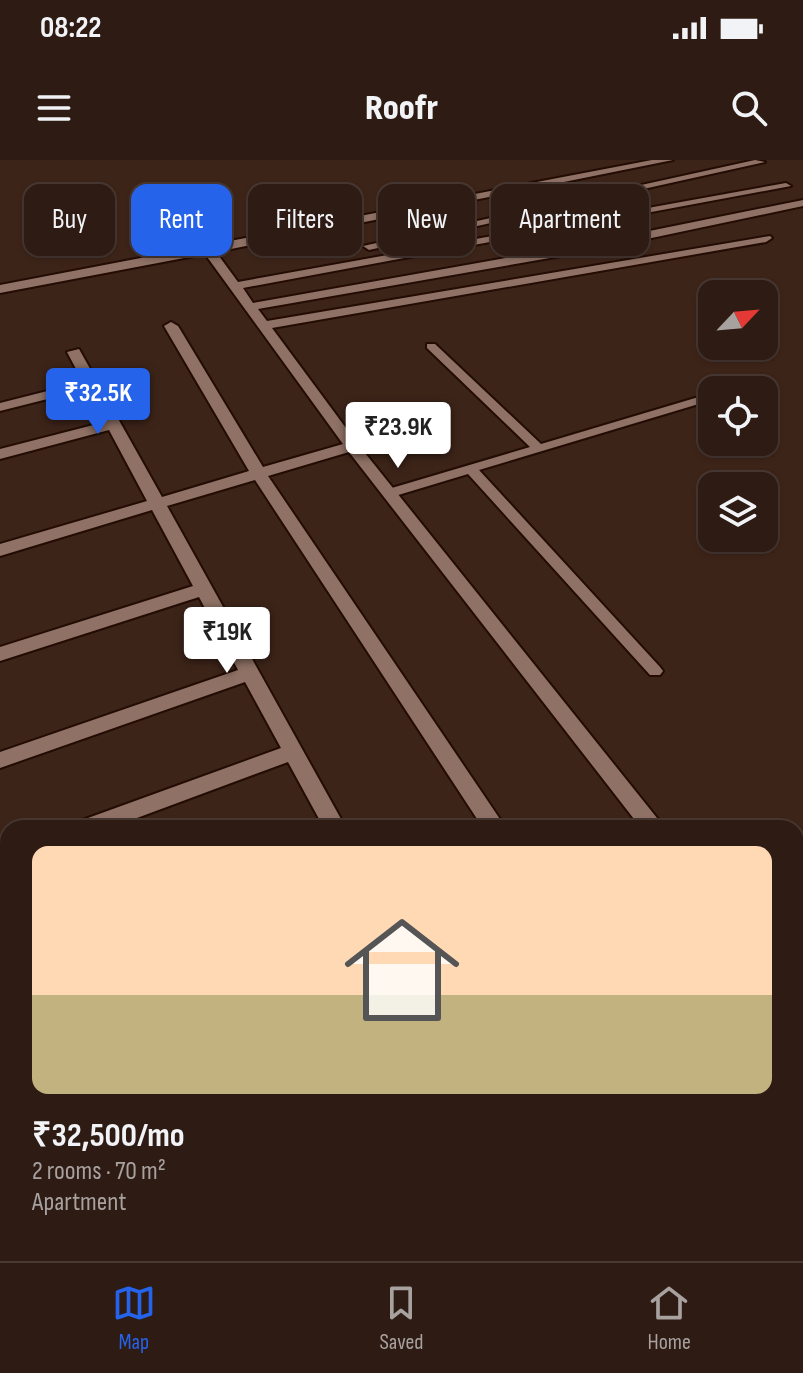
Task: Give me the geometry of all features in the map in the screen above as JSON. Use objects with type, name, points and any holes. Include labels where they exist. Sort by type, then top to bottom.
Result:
[{"type":"street","points":[[232,245],[668,160]]},
{"type":"street","points":[[362,247],[760,162]]},
{"type":"street","points":[[230,280],[786,186]]},
{"type":"street","points":[[250,307],[590,247],[803,203]]},
{"type":"street","points":[[264,326],[766,238]]},
{"type":"street","points":[[0,289],[176,256]]},
{"type":"street","points":[[212,256],[352,446],[648,820]]},
{"type":"street","points":[[230,280],[288,262]]},
{"type":"street","points":[[171,326],[258,473],[490,820]]},
{"type":"street","points":[[74,352],[331,820]]},
{"type":"street","points":[[0,407],[92,384]]},
{"type":"street","points":[[0,454],[114,424]]},
{"type":"street","points":[[0,550],[352,446]]},
{"type":"street","points":[[0,654],[204,589]]},
{"type":"street","points":[[0,760],[250,673]]},
{"type":"street","points":[[107,820],[293,752]]},
{"type":"lane","points":[[431,346],[538,448]]},
{"type":"lane","points":[[390,493],[698,400]]},
{"type":"lane","points":[[470,468],[655,671]]}]
